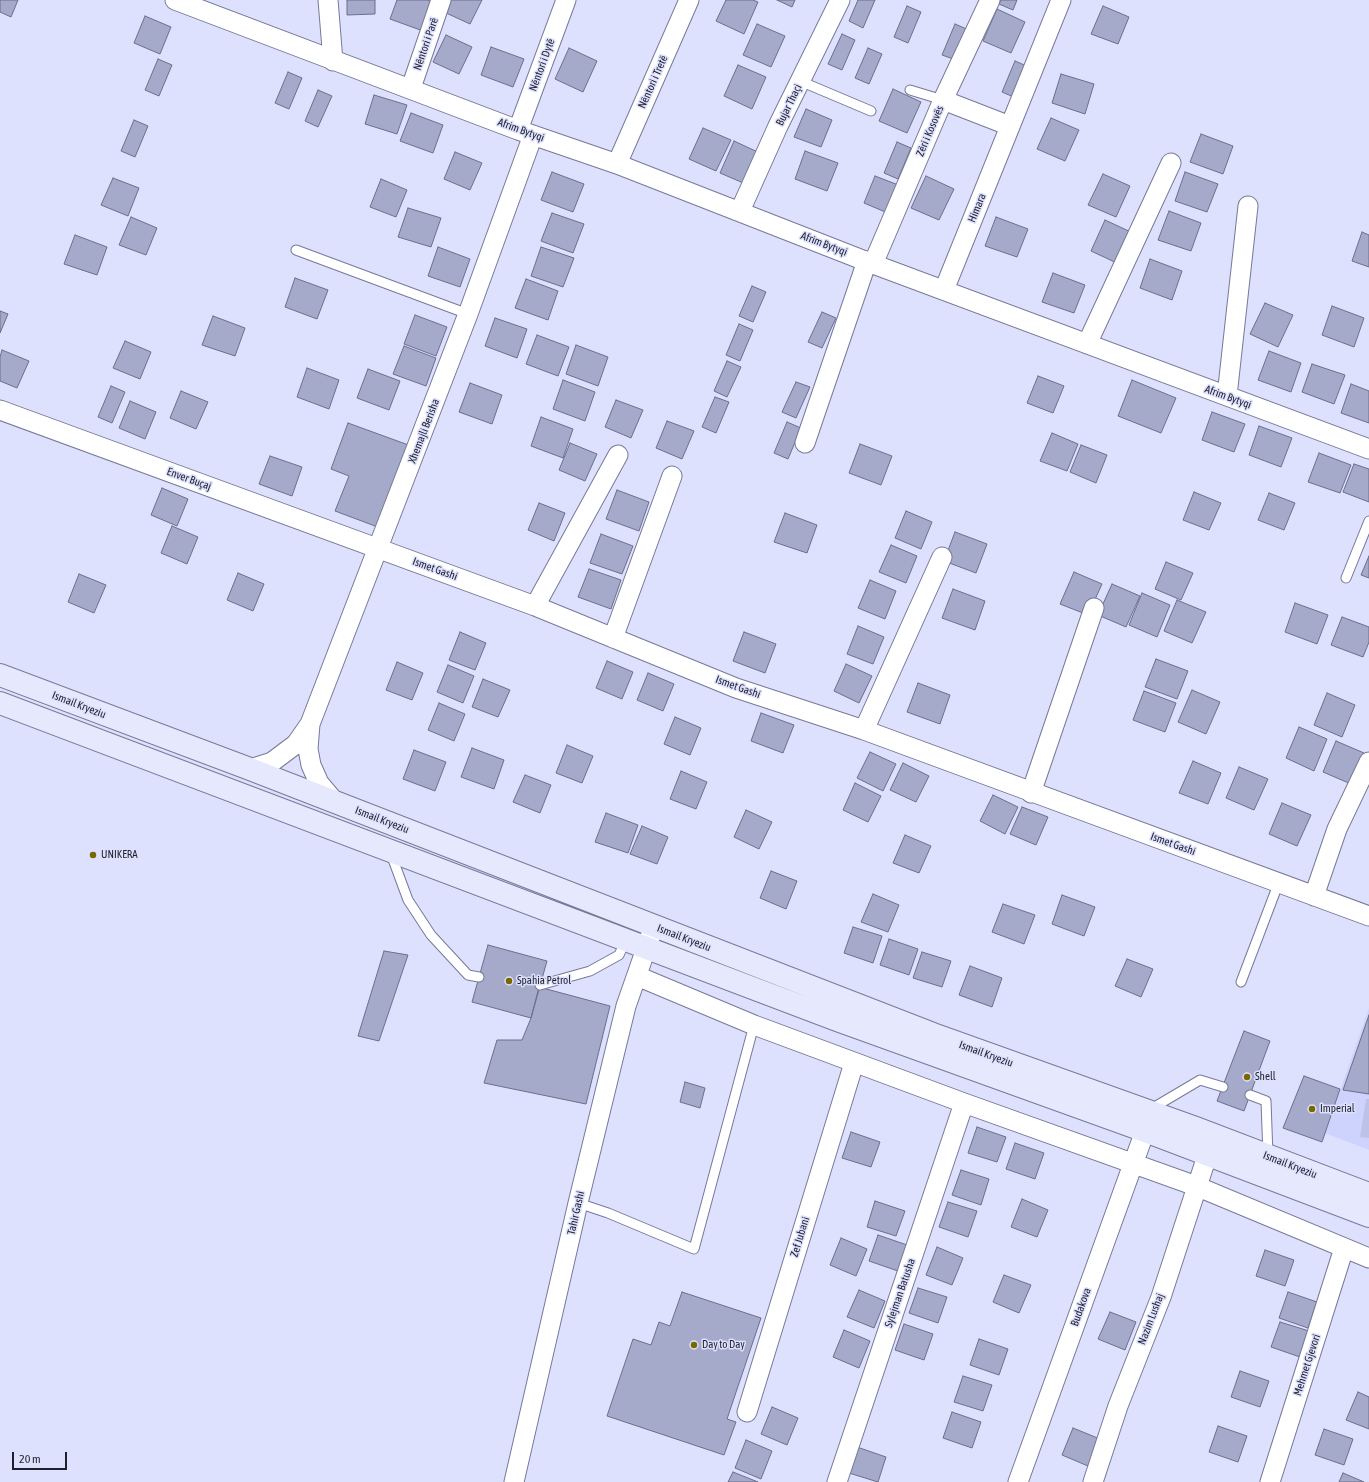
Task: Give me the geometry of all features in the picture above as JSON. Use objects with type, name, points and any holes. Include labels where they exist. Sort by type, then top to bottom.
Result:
[{"type":"main road","name":"Ismail Kryeziu","points":[[0,675],[250,769],[933,1034],[1146,1121],[1207,1156],[1369,1216]]},
{"type":"main road","name":"Ismail Kryeziu","points":[[0,703],[837,1020],[1146,1121],[1269,1157],[1369,1194]]},
{"type":"street","name":"Afrim Bytyqi","points":[[175,0],[333,61],[618,164],[870,263],[1369,449]]},
{"type":"street","points":[[328,0],[333,61]]},
{"type":"street","name":"Nëntori i Parë","points":[[411,88],[441,0]]},
{"type":"street","name":"Nëntori i Dytë","points":[[526,132],[566,0]]},
{"type":"street","name":"Nëntori i Tretë","points":[[618,164],[689,0]]},
{"type":"street","name":"Bujar Thaçi","points":[[740,211],[800,81],[840,0]]},
{"type":"street","name":"Zëri i Kosovës","points":[[870,263],[943,100],[990,0]]},
{"type":"street","name":"Himara","points":[[944,290],[1061,0]]},
{"type":"street","points":[[943,100],[1010,126]]},
{"type":"street","name":"Xhemajli Berisha","points":[[250,769],[272,762],[296,744],[310,724],[468,314],[526,132]]},
{"type":"street","points":[[1087,344],[1171,163]]},
{"type":"street","points":[[1227,396],[1248,206]]},
{"type":"street","points":[[805,443],[870,263]]},
{"type":"street","name":"Enver Buçaj","points":[[0,410],[379,548]]},
{"type":"street","points":[[535,606],[618,455]]},
{"type":"street","points":[[613,638],[672,476]]},
{"type":"street","name":"Ismet Gashi","points":[[379,548],[535,606],[736,688],[864,730],[1031,793],[1369,916]]},
{"type":"street","points":[[864,730],[942,557]]},
{"type":"street","points":[[1031,793],[1094,608]]},
{"type":"street","name":"Xhemajli Berisha","points":[[310,724],[308,749],[311,765],[319,783],[335,802]]},
{"type":"street","points":[[1314,896],[1337,829],[1369,762]]},
{"type":"street","name":"Tahir Gashi","points":[[514,1482],[578,1203],[626,1006],[636,976],[636,944],[654,926]]},
{"type":"street","points":[[636,976],[754,1025],[964,1103],[1196,1186],[1369,1258]]},
{"type":"street","name":"Zef Jubani","points":[[747,1412],[854,1062]]},
{"type":"street","name":"Sylejman Batusha","points":[[837,1482],[964,1103]]},
{"type":"street","name":"Budakova","points":[[1018,1482],[1134,1164],[1146,1121]]},
{"type":"street","name":"Nazim Lushaj","points":[[1093,1482],[1118,1406],[1160,1297],[1207,1156]]},
{"type":"street","name":"Mehmet Gjevori","points":[[1270,1482],[1344,1248]]},
{"type":"lane","points":[[800,81],[871,111]]},
{"type":"lane","points":[[910,90],[943,100]]},
{"type":"lane","points":[[296,250],[468,314]]},
{"type":"lane","points":[[1346,578],[1369,521]]},
{"type":"lane","points":[[389,851],[408,900],[431,935],[468,975],[479,977]]},
{"type":"lane","points":[[1241,982],[1279,882]]},
{"type":"lane","points":[[540,984],[590,971],[636,944]]},
{"type":"lane","points":[[578,1203],[608,1213],[694,1249],[754,1025]]},
{"type":"lane","points":[[1146,1121],[1200,1080],[1223,1087]]},
{"type":"lane","points":[[1250,1095],[1266,1100],[1269,1157]]},
{"type":"shaded area","points":[[1369,1008],[1369,1150],[1325,1133]]},
{"type":"shaded area","points":[[1366,1099],[1369,1099],[1369,1138],[1360,1137]]},
{"type":"building","points":[[0,0],[18,0],[11,17],[0,12]]},
{"type":"building","points":[[347,0],[375,0],[375,14],[347,15]]},
{"type":"building","points":[[397,0],[427,0],[433,2],[423,31],[390,19]]},
{"type":"building","points":[[450,0],[482,0],[470,24],[444,12]]},
{"type":"building","points":[[726,0],[753,0],[758,2],[744,34],[716,21]]},
{"type":"building","points":[[777,0],[795,0],[792,7]]},
{"type":"building","points":[[858,0],[875,0],[863,28],[849,21]]},
{"type":"building","points":[[1001,0],[1017,0],[1013,10],[999,4]]},
{"type":"building","points":[[907,6],[921,12],[908,43],[894,37]]},
{"type":"building","points":[[1103,6],[1129,17],[1118,44],[1091,34]]},
{"type":"building","points":[[997,9],[1025,22],[1011,53],[983,41]]},
{"type":"building","points":[[145,16],[171,27],[160,54],[134,43]]},
{"type":"building","points":[[757,24],[785,36],[771,67],[743,55]]},
{"type":"building","points":[[955,24],[969,30],[956,60],[942,55]]},
{"type":"building","points":[[842,34],[855,40],[842,70],[828,64]]},
{"type":"building","points":[[446,35],[472,47],[459,74],[433,62]]},
{"type":"building","points":[[491,47],[524,59],[513,87],[481,75]]},
{"type":"building","points":[[569,48],[597,61],[583,92],[555,79]]},
{"type":"building","points":[[868,48],[882,54],[869,84],[855,78]]},
{"type":"building","points":[[158,59],[172,65],[159,96],[145,90]]},
{"type":"building","points":[[1015,61],[1029,67],[1016,98],[1002,92]]},
{"type":"building","points":[[738,65],[766,77],[752,109],[724,96]]},
{"type":"building","points":[[288,72],[302,78],[289,109],[275,103]]},
{"type":"building","points":[[1061,74],[1094,84],[1085,114],[1052,103]]},
{"type":"building","points":[[893,89],[921,102],[907,133],[879,121]]},
{"type":"building","points":[[318,90],[332,96],[318,127],[305,121]]},
{"type":"building","points":[[374,95],[407,105],[397,134],[365,124]]},
{"type":"building","points":[[806,109],[832,120],[821,147],[794,137]]},
{"type":"building","points":[[411,113],[443,125],[433,153],[400,141]]},
{"type":"building","points":[[1051,118],[1079,130],[1065,161],[1037,149]]},
{"type":"building","points":[[134,120],[148,126],[135,157],[121,151]]},
{"type":"building","points":[[703,128],[731,140],[716,171],[689,159]]},
{"type":"building","points":[[1201,134],[1233,146],[1223,174],[1190,162]]},
{"type":"building","points":[[734,141],[762,154],[748,185],[720,173]]},
{"type":"building","points":[[897,142],[911,148],[898,179],[884,173]]},
{"type":"building","points":[[805,151],[838,163],[827,191],[795,179]]},
{"type":"building","points":[[455,152],[482,163],[470,190],[444,179]]},
{"type":"building","points":[[552,172],[584,184],[573,212],[541,200]]},
{"type":"building","points":[[1185,172],[1218,184],[1207,212],[1175,201]]},
{"type":"building","points":[[1103,174],[1130,186],[1116,217],[1088,205]]},
{"type":"building","points":[[875,176],[901,186],[890,214],[864,203]]},
{"type":"building","points":[[926,176],[954,189],[939,220],[911,208]]},
{"type":"building","points":[[113,178],[139,188],[128,216],[101,205]]},
{"type":"building","points":[[381,179],[407,190],[396,217],[370,207]]},
{"type":"building","points":[[408,208],[441,218],[431,247],[398,237]]},
{"type":"building","points":[[1169,211],[1201,223],[1191,251],[1158,240]]},
{"type":"building","points":[[552,213],[584,224],[573,253],[541,241]]},
{"type":"building","points":[[131,217],[157,228],[146,255],[119,245]]},
{"type":"building","points":[[996,217],[1028,229],[1017,257],[985,246]]},
{"type":"building","points":[[1105,220],[1133,233],[1119,264],[1091,251]]},
{"type":"building","points":[[1362,232],[1369,235],[1369,267],[1352,261]]},
{"type":"building","points":[[75,235],[107,247],[97,275],[64,264]]},
{"type":"building","points":[[438,247],[470,259],[460,287],[428,276]]},
{"type":"building","points":[[541,247],[574,258],[563,287],[531,276]]},
{"type":"building","points":[[1150,259],[1182,271],[1172,300],[1140,288]]},
{"type":"building","points":[[1053,273],[1085,285],[1074,313],[1042,302]]},
{"type":"building","points":[[295,278],[328,290],[317,319],[285,307]]},
{"type":"building","points":[[526,279],[558,291],[548,320],[515,308]]},
{"type":"building","points":[[752,286],[766,292],[753,322],[739,316]]},
{"type":"building","points":[[1265,303],[1293,315],[1278,347],[1250,334]]},
{"type":"building","points":[[1332,306],[1364,318],[1354,347],[1322,335]]},
{"type":"building","points":[[0,311],[8,314],[0,333]]},
{"type":"building","points":[[822,312],[836,318],[822,348],[808,342]]},
{"type":"building","points":[[415,315],[447,327],[436,356],[404,344]]},
{"type":"building","points":[[213,316],[245,328],[235,356],[202,345]]},
{"type":"building","points":[[495,318],[527,329],[517,358],[485,346]]},
{"type":"building","points":[[739,324],[753,330],[740,361],[726,355]]},
{"type":"building","points":[[537,335],[569,347],[558,376],[526,364]]},
{"type":"building","points":[[125,341],[151,352],[140,379],[113,368]]},
{"type":"building","points":[[576,345],[608,357],[598,386],[566,374]]},
{"type":"building","points":[[404,346],[436,358],[426,386],[393,374]]},
{"type":"building","points":[[2,350],[29,361],[17,388],[0,381],[0,357]]},
{"type":"building","points":[[1269,351],[1301,363],[1291,392],[1258,380]]},
{"type":"building","points":[[727,361],[741,367],[727,397],[714,391]]},
{"type":"building","points":[[1312,364],[1345,375],[1334,404],[1302,392]]},
{"type":"building","points":[[307,368],[339,380],[329,409],[297,397]]},
{"type":"building","points":[[368,369],[400,381],[389,410],[357,398]]},
{"type":"building","points":[[1038,376],[1064,386],[1053,413],[1027,403]]},
{"type":"building","points":[[563,380],[595,392],[585,421],[553,409]]},
{"type":"building","points":[[1132,380],[1176,398],[1161,433],[1118,416]]},
{"type":"building","points":[[796,382],[810,387],[796,418],[782,412]]},
{"type":"building","points":[[470,383],[502,395],[492,424],[459,412]]},
{"type":"building","points":[[1351,384],[1369,391],[1369,423],[1341,413]]},
{"type":"building","points":[[111,386],[125,392],[112,423],[98,417]]},
{"type":"building","points":[[181,391],[208,402],[196,429],[170,418]]},
{"type":"building","points":[[715,397],[729,402],[716,433],[702,427]]},
{"type":"building","points":[[616,400],[643,410],[631,438],[605,427]]},
{"type":"building","points":[[130,401],[156,412],[145,439],[119,428]]},
{"type":"building","points":[[1212,412],[1245,424],[1234,452],[1202,440]]},
{"type":"building","points":[[541,417],[573,429],[563,458],[531,446]]},
{"type":"building","points":[[667,421],[694,431],[682,459],[656,448]]},
{"type":"building","points":[[787,422],[801,428],[788,459],[774,453]]},
{"type":"building","points":[[348,423],[414,447],[383,529],[335,511],[349,476],[331,469]]},
{"type":"building","points":[[1259,426],[1292,438],[1281,467],[1249,455]]},
{"type":"building","points":[[1052,433],[1078,444],[1067,471],[1040,461]]},
{"type":"building","points":[[570,443],[597,454],[585,481],[559,470]]},
{"type":"building","points":[[860,444],[892,456],[881,485],[849,473]]},
{"type":"building","points":[[1081,445],[1107,455],[1096,483],[1070,472]]},
{"type":"building","points":[[1319,453],[1351,465],[1340,493],[1308,482]]},
{"type":"building","points":[[270,456],[302,467],[292,496],[259,484]]},
{"type":"building","points":[[1354,464],[1369,469],[1369,502],[1343,492]]},
{"type":"building","points":[[162,488],[188,499],[177,526],[151,515]]},
{"type":"building","points":[[617,490],[649,502],[639,531],[606,519]]},
{"type":"building","points":[[1194,492],[1221,503],[1209,530],[1183,520]]},
{"type":"building","points":[[1269,493],[1295,503],[1284,530],[1258,520]]},
{"type":"building","points":[[539,503],[565,513],[554,541],[528,530]]},
{"type":"building","points":[[906,511],[932,522],[921,549],[895,538]]},
{"type":"building","points":[[785,513],[817,525],[807,553],[774,542]]},
{"type":"building","points":[[172,526],[198,537],[187,564],[161,553]]},
{"type":"building","points":[[955,532],[987,544],[976,573],[944,561]]},
{"type":"building","points":[[601,534],[633,546],[622,574],[590,563]]},
{"type":"building","points":[[891,545],[917,556],[906,583],[879,572]]},
{"type":"building","points":[[1369,556],[1369,578],[1361,575]]},
{"type":"building","points":[[1166,562],[1193,573],[1181,600],[1155,589]]},
{"type":"building","points":[[589,569],[621,580],[611,609],[578,597]]},
{"type":"building","points":[[1074,572],[1102,584],[1088,615],[1060,604]]},
{"type":"building","points":[[238,573],[264,584],[253,611],[227,600]]},
{"type":"building","points":[[79,574],[106,585],[94,613],[68,602]]},
{"type":"building","points":[[870,580],[896,591],[885,619],[858,608]]},
{"type":"building","points":[[1112,584],[1140,596],[1126,627],[1098,615]]},
{"type":"building","points":[[953,589],[985,601],[975,630],[942,618]]},
{"type":"building","points":[[1142,593],[1170,605],[1157,637],[1129,625]]},
{"type":"building","points":[[1177,600],[1206,612],[1192,643],[1164,631]]},
{"type":"building","points":[[1295,603],[1328,615],[1317,644],[1285,632]]},
{"type":"building","points":[[1342,617],[1369,627],[1369,642],[1363,657],[1331,645]]},
{"type":"building","points":[[858,626],[884,637],[873,664],[847,654]]},
{"type":"building","points":[[460,632],[486,643],[475,670],[449,660]]},
{"type":"building","points":[[744,632],[776,644],[765,673],[733,661]]},
{"type":"building","points":[[1156,659],[1188,671],[1177,699],[1145,687]]},
{"type":"building","points":[[607,661],[633,672],[622,699],[596,688]]},
{"type":"building","points":[[397,662],[423,673],[412,700],[386,690]]},
{"type":"building","points":[[846,664],[872,676],[859,703],[834,691]]},
{"type":"building","points":[[448,665],[474,676],[463,703],[437,692]]},
{"type":"building","points":[[648,673],[674,684],[663,711],[637,700]]},
{"type":"building","points":[[483,679],[510,690],[498,717],[472,707]]},
{"type":"building","points":[[918,683],[950,695],[940,724],[907,712]]},
{"type":"building","points":[[1192,690],[1220,702],[1206,734],[1178,722]]},
{"type":"building","points":[[1144,691],[1176,703],[1165,732],[1133,720]]},
{"type":"building","points":[[1327,693],[1355,705],[1342,737],[1314,725]]},
{"type":"building","points":[[439,703],[465,714],[454,741],[428,730]]},
{"type":"building","points":[[761,713],[794,725],[783,753],[751,741]]},
{"type":"building","points":[[675,717],[701,728],[690,755],[664,744]]},
{"type":"building","points":[[1299,727],[1327,739],[1314,771],[1286,758]]},
{"type":"building","points":[[1336,741],[1364,753],[1351,784],[1323,772]]},
{"type":"building","points":[[567,745],[593,756],[582,783],[556,773]]},
{"type":"building","points":[[472,748],[504,760],[494,789],[461,777]]},
{"type":"building","points":[[414,750],[446,762],[435,791],[403,779]]},
{"type":"building","points":[[870,752],[896,764],[883,791],[857,778]]},
{"type":"building","points":[[1193,761],[1221,773],[1208,804],[1179,793]]},
{"type":"building","points":[[903,763],[929,776],[916,802],[890,790]]},
{"type":"building","points":[[1239,767],[1268,779],[1254,810],[1226,798]]},
{"type":"building","points":[[681,771],[707,782],[696,809],[670,799]]},
{"type":"building","points":[[525,775],[551,785],[540,813],[513,802]]},
{"type":"building","points":[[855,783],[881,796],[868,822],[843,810]]},
{"type":"building","points":[[993,795],[1018,807],[1005,834],[980,821]]},
{"type":"building","points":[[1282,803],[1311,815],[1297,846],[1269,834]]},
{"type":"building","points":[[1022,807],[1048,817],[1036,845],[1010,834]]},
{"type":"building","points":[[746,810],[772,822],[759,849],[734,837]]},
{"type":"building","points":[[606,813],[638,825],[628,853],[595,842]]},
{"type":"building","points":[[642,826],[668,837],[657,864],[630,854]]},
{"type":"building","points":[[905,835],[931,846],[919,873],[893,863]]},
{"type":"building","points":[[771,871],[797,881],[786,909],[760,898]]},
{"type":"building","points":[[873,894],[899,905],[888,932],[861,922]]},
{"type":"building","points":[[1062,895],[1095,907],[1084,936],[1052,924]]},
{"type":"building","points":[[1003,904],[1035,915],[1024,944],[992,932]]},
{"type":"building","points":[[853,927],[882,936],[873,963],[844,953]]},
{"type":"building","points":[[889,939],[918,949],[909,975],[880,965]]},
{"type":"building","name":"Spahia Petrol","points":[[488,945],[547,961],[531,1018],[472,1002]]},
{"type":"building","points":[[384,951],[408,955],[379,1041],[358,1036]]},
{"type":"building","points":[[922,952],[951,961],[942,987],[913,978]]},
{"type":"building","points":[[1127,959],[1153,969],[1141,997],[1115,986]]},
{"type":"building","points":[[970,966],[1002,978],[992,1007],[959,995]]},
{"type":"building","points":[[539,987],[610,1006],[586,1104],[484,1083],[497,1040],[522,1040],[531,1018]]},
{"type":"building","points":[[1369,1015],[1369,1094],[1343,1090]]},
{"type":"building","points":[[1244,1031],[1270,1041],[1244,1111],[1217,1101]]},
{"type":"building","name":"Imperial","points":[[1304,1076],[1340,1089],[1322,1142],[1283,1128]]},
{"type":"building","points":[[685,1082],[705,1088],[700,1108],[680,1102]]},
{"type":"building","points":[[977,1127],[1006,1137],[997,1162],[968,1153]]},
{"type":"building","points":[[851,1132],[880,1142],[871,1167],[842,1158]]},
{"type":"building","points":[[1015,1143],[1044,1153],[1035,1179],[1006,1169]]},
{"type":"building","points":[[961,1170],[989,1179],[981,1205],[952,1195]]},
{"type":"building","points":[[1022,1199],[1048,1210],[1037,1237],[1011,1227]]},
{"type":"building","points":[[875,1201],[905,1211],[896,1236],[867,1227]]},
{"type":"building","points":[[948,1202],[977,1211],[968,1237],[939,1227]]},
{"type":"building","points":[[878,1235],[907,1245],[898,1271],[869,1261]]},
{"type":"building","points":[[841,1238],[867,1249],[856,1276],[830,1265]]},
{"type":"building","points":[[937,1247],[963,1258],[952,1285],[926,1275]]},
{"type":"building","points":[[1265,1250],[1294,1260],[1285,1286],[1256,1276]]},
{"type":"building","points":[[1004,1275],[1031,1285],[1019,1313],[993,1302]]},
{"type":"building","points":[[918,1288],[947,1297],[938,1323],[909,1313]]},
{"type":"building","points":[[859,1290],[885,1301],[874,1328],[847,1317]]},
{"type":"building","points":[[682,1292],[761,1318],[727,1419],[736,1422],[724,1455],[607,1416],[633,1339],[651,1345],[659,1322],[670,1326]]},
{"type":"building","points":[[1288,1292],[1317,1302],[1308,1328],[1279,1318]]},
{"type":"building","points":[[1110,1312],[1136,1322],[1125,1350],[1098,1339]]},
{"type":"building","points":[[1280,1322],[1309,1331],[1300,1357],[1271,1347]]},
{"type":"building","points":[[904,1324],[933,1334],[924,1360],[895,1350]]},
{"type":"building","points":[[844,1330],[870,1341],[859,1368],[833,1357]]},
{"type":"building","points":[[979,1339],[1008,1349],[999,1375],[970,1365]]},
{"type":"building","points":[[1240,1371],[1269,1381],[1260,1407],[1231,1397]]},
{"type":"building","points":[[963,1376],[992,1385],[983,1411],[954,1402]]},
{"type":"building","points":[[1358,1392],[1369,1397],[1369,1429],[1346,1420]]},
{"type":"building","points":[[772,1407],[798,1418],[787,1445],[761,1434]]},
{"type":"building","points":[[952,1412],[981,1422],[972,1448],[943,1438]]},
{"type":"building","points":[[1218,1426],[1247,1436],[1238,1462],[1209,1452]]},
{"type":"building","points":[[1073,1428],[1100,1439],[1088,1466],[1062,1455]]},
{"type":"building","points":[[1324,1429],[1353,1439],[1344,1465],[1315,1455]]},
{"type":"building","points":[[746,1440],[772,1451],[761,1479],[735,1468]]},
{"type":"building","points":[[857,1447],[886,1457],[878,1482],[849,1473]]},
{"type":"building","points":[[733,1472],[758,1482],[728,1482]]},
{"type":"building","points":[[1343,1473],[1364,1482],[1339,1482]]},
{"type":"place","name":"UNIKERA","points":[[93,855]]},
{"type":"place","name":"Spahia Petrol","points":[[509,981]]},
{"type":"place","name":"Shell","points":[[1247,1077]]},
{"type":"place","name":"Imperial","points":[[1312,1109]]},
{"type":"place","name":"Day to Day","points":[[694,1345]]}]
